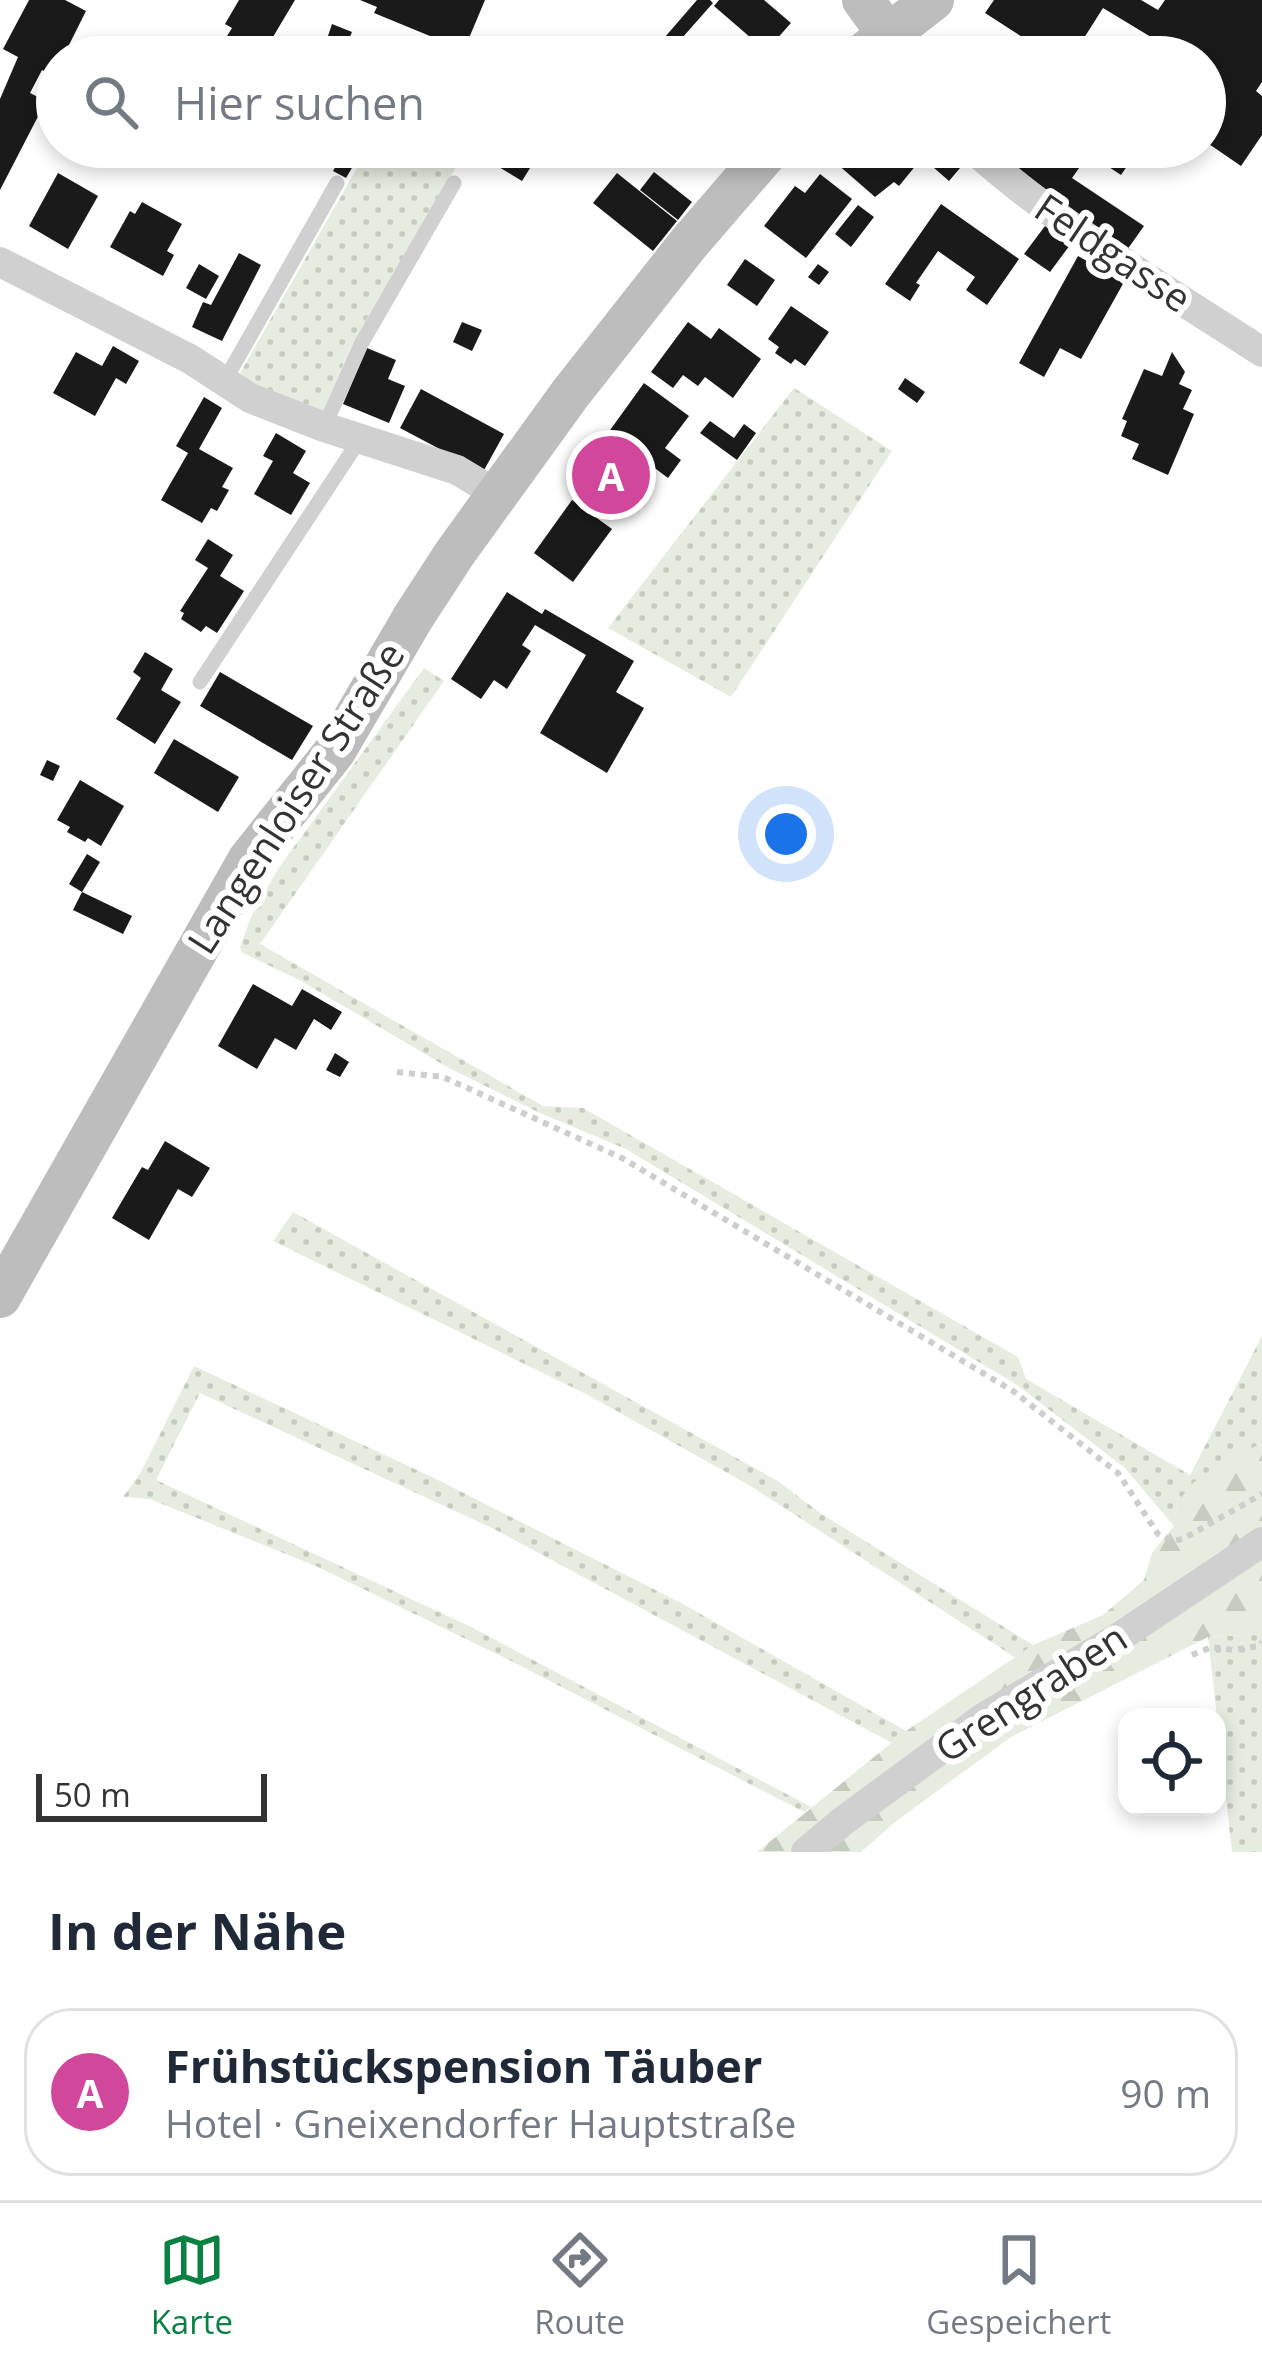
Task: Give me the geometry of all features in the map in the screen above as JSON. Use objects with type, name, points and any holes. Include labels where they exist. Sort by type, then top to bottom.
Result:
[{"type":"street","points":[[879,36],[933,0]]},
{"type":"street","name":"Langenloiser Straße","points":[[0,1297],[249,859],[335,751],[414,616],[497,494],[620,328],[754,168]]},
{"type":"street","name":"Feldgasse","points":[[994,168],[1126,266],[1262,352]]},
{"type":"street","points":[[2,267],[190,359],[250,398],[457,470],[497,494]]},
{"type":"street","name":"Grengraben","points":[[806,1852],[983,1718],[1178,1600],[1262,1542]]},
{"type":"lane","points":[[224,382],[337,183]]},
{"type":"lane","points":[[324,427],[361,344],[454,183]]},
{"type":"lane","points":[[200,682],[360,439]]},
{"type":"path","points":[[397,1072],[443,1077],[622,1157],[1013,1391],[1118,1473],[1158,1534],[1172,1541],[1184,1539],[1262,1494]]},
{"type":"path","points":[[1192,1655],[1211,1647],[1233,1650],[1262,1642]]},
{"type":"green space","points":[[357,168],[456,168],[353,342],[322,413],[255,387],[240,373]]},
{"type":"green space","points":[[794,388],[892,451],[731,697],[608,628]]},
{"type":"green space","points":[[424,668],[444,681],[260,944],[543,1106],[583,1108],[1018,1357],[1026,1379],[1190,1475],[1262,1336],[1262,1446],[1177,1503],[1174,1526],[1125,1468],[1017,1385],[626,1149],[447,1067],[301,981],[243,953],[240,947],[251,917],[278,869]]},
{"type":"green space","points":[[293,1212],[778,1481],[820,1513],[1033,1645],[1016,1658],[749,1485],[588,1395],[273,1241]]},
{"type":"green space","points":[[194,1366],[434,1478],[683,1604],[906,1731],[892,1743],[494,1529],[200,1393],[156,1480],[469,1626],[811,1807],[804,1812],[318,1567],[150,1499],[123,1497],[141,1472]]},
{"type":"green space","points":[[1259,1445],[1262,1621],[1246,1635],[1208,1637],[1011,1737],[861,1852],[757,1852],[906,1731],[1033,1645],[1103,1615],[1144,1580],[1152,1553],[1174,1526],[1177,1503],[1193,1483],[1226,1458]]},
{"type":"green space","points":[[1262,1621],[1262,1852],[1232,1852],[1226,1798],[1226,1708],[1216,1708],[1208,1637],[1246,1635]]},
{"type":"building","points":[[29,0],[65,0],[86,11],[74,36],[36,36],[36,82],[30,93],[36,96],[36,120],[0,190],[0,99],[18,57],[3,49]]},
{"type":"building","points":[[239,0],[295,0],[274,36],[227,36],[232,28],[225,24]]},
{"type":"building","points":[[360,0],[485,0],[470,36],[430,36],[374,13],[377,7]]},
{"type":"building","points":[[697,0],[713,3],[684,36],[666,36]]},
{"type":"building","points":[[719,0],[764,0],[791,23],[779,36],[749,36],[714,6]]},
{"type":"building","points":[[994,0],[1141,0],[1158,10],[1165,0],[1262,0],[1262,82],[1256,91],[1262,96],[1262,135],[1241,166],[1226,156],[1226,36],[1149,36],[1103,8],[1085,36],[1021,36],[985,13]]},
{"type":"building","points":[[332,24],[352,32],[350,36],[328,36]]},
{"type":"building","points":[[335,168],[352,168],[346,178]]},
{"type":"building","points":[[501,168],[530,168],[522,181]]},
{"type":"building","points":[[842,168],[914,168],[899,186],[894,182],[875,197]]},
{"type":"building","points":[[934,168],[960,168],[949,181]]},
{"type":"building","points":[[1017,168],[1079,168],[1072,178],[1144,226],[1127,250]]},
{"type":"building","points":[[654,172],[692,202],[678,220],[640,190]]},
{"type":"building","points":[[58,173],[98,196],[68,249],[29,226]]},
{"type":"building","points":[[617,173],[677,221],[653,251],[593,203]]},
{"type":"building","points":[[820,174],[852,199],[806,258],[764,226],[795,186],[805,193]]},
{"type":"building","points":[[142,202],[182,224],[167,251],[174,255],[163,276],[110,247],[130,211],[135,214]]},
{"type":"building","points":[[941,204],[1019,259],[987,305],[966,290],[975,277],[938,251],[910,301],[885,284]]},
{"type":"building","points":[[858,205],[874,217],[851,247],[835,234]]},
{"type":"building","points":[[1045,226],[1070,245],[1050,272],[1024,254]]},
{"type":"building","points":[[239,253],[261,265],[222,341],[192,327],[203,302],[211,305]]},
{"type":"building","points":[[1078,256],[1124,282],[1081,359],[1060,348],[1044,377],[1019,363]]},
{"type":"building","points":[[745,259],[775,280],[757,306],[727,285]]},
{"type":"building","points":[[199,264],[219,276],[206,299],[186,288]]},
{"type":"building","points":[[818,264],[829,272],[819,285],[808,277]]},
{"type":"building","points":[[791,306],[829,332],[805,366],[795,359],[791,364],[775,353],[779,347],[768,339]]},
{"type":"building","points":[[462,322],[482,330],[472,351],[453,342]]},
{"type":"building","points":[[688,322],[711,339],[719,328],[761,359],[733,398],[705,377],[698,386],[683,375],[673,388],[651,372]]},
{"type":"building","points":[[113,346],[139,361],[126,384],[116,378],[95,416],[53,393],[76,352],[102,366]]},
{"type":"building","points":[[367,348],[396,360],[388,379],[405,386],[389,423],[343,404]]},
{"type":"building","points":[[1172,352],[1185,372],[1179,384],[1192,390],[1183,409],[1194,414],[1168,475],[1132,459],[1139,444],[1121,436],[1127,421],[1122,419],[1144,369],[1162,376]]},
{"type":"building","points":[[905,378],[925,392],[917,403],[898,389]]},
{"type":"building","points":[[644,383],[689,416],[665,448],[681,460],[668,478],[608,433]]},
{"type":"building","points":[[421,389],[504,434],[483,472],[400,428]]},
{"type":"building","points":[[204,397],[222,408],[199,449],[233,468],[222,487],[229,490],[217,511],[211,508],[202,523],[161,500],[188,453],[176,446]]},
{"type":"building","points":[[710,421],[734,438],[744,424],[756,433],[737,460],[700,433]]},
{"type":"building","points":[[276,433],[306,451],[293,473],[310,483],[291,515],[254,494],[273,461],[263,456]]},
{"type":"building","points":[[603,438],[643,467],[611,511],[571,482]]},
{"type":"building","points":[[572,500],[612,529],[573,582],[534,553]]},
{"type":"building","points":[[208,539],[233,555],[220,576],[244,591],[217,633],[206,626],[201,632],[181,619],[184,613],[180,611],[208,568],[195,560]]},
{"type":"building","points":[[507,592],[634,661],[616,692],[644,708],[607,773],[540,733],[586,655],[535,625],[522,645],[531,651],[507,689],[494,680],[481,699],[451,679]]},
{"type":"building","points":[[145,652],[173,669],[161,690],[181,702],[155,744],[116,719],[141,678],[133,672]]},
{"type":"building","points":[[220,672],[313,726],[292,760],[200,706]]},
{"type":"building","points":[[174,739],[239,777],[218,812],[154,773]]},
{"type":"building","points":[[47,760],[60,766],[53,781],[40,775]]},
{"type":"building","points":[[80,780],[124,806],[101,846],[67,832],[70,827],[57,820]]},
{"type":"building","points":[[87,854],[100,862],[82,892],[69,884]]},
{"type":"building","points":[[82,892],[132,916],[123,934],[73,910]]},
{"type":"building","points":[[253,984],[292,1006],[302,989],[342,1012],[331,1030],[314,1019],[296,1050],[275,1038],[257,1069],[218,1046]]},
{"type":"building","points":[[335,1053],[349,1062],[340,1077],[326,1070]]},
{"type":"building","points":[[165,1141],[210,1168],[192,1197],[178,1189],[149,1240],[112,1218],[142,1167],[148,1170]]},
{"type":"place","name":"Frühstückspension Täuber","points":[[611,475]]}]
